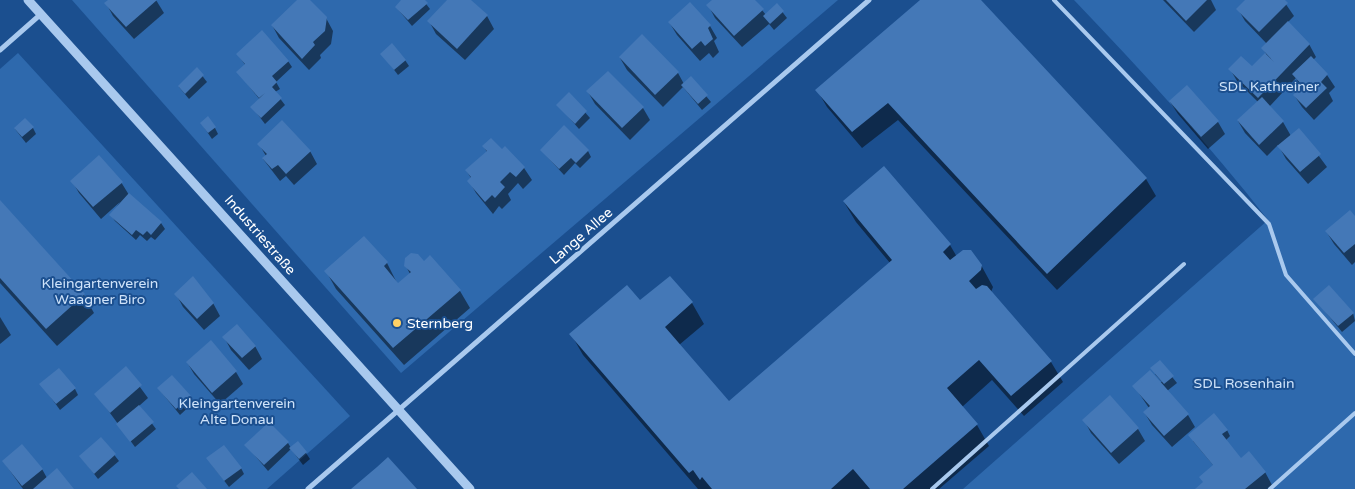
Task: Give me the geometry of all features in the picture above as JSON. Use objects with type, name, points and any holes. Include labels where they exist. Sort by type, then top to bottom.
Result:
[{"type":"street","name":"Industriestraße","points":[[28,0],[470,489]]},
{"type":"street","name":"Lange Allee","points":[[308,489],[869,0]]},
{"type":"street","points":[[0,50],[41,14]]},
{"type":"lane","points":[[1054,0],[1269,224],[1286,275],[1355,354]]},
{"type":"lane","points":[[932,489],[1184,264]]},
{"type":"lane","points":[[1270,489],[1355,413]]},
{"type":"green space","points":[[72,0],[838,0],[401,373]]},
{"type":"green space","points":[[1074,0],[1355,0],[1355,489],[963,489],[1268,220],[1174,108]]},
{"type":"green space","name":"Kleingartenverein Waagner Biro","points":[[18,53],[350,416],[267,489],[0,489],[0,69]]},
{"type":"building","points":[[108,0],[157,0],[126,27],[104,3]]},
{"type":"building","points":[[297,0],[310,0],[327,17],[325,31],[313,42],[315,45],[302,59],[271,25]]},
{"type":"building","points":[[401,0],[425,0],[428,3],[408,20],[395,7]]},
{"type":"building","points":[[447,0],[471,0],[488,15],[457,49],[427,21]]},
{"type":"building","points":[[712,0],[755,0],[764,9],[734,36],[706,5]]},
{"type":"building","points":[[920,0],[981,0],[1147,178],[1047,274],[888,103],[852,132],[815,90]]},
{"type":"building","points":[[1166,0],[1207,0],[1186,21]]},
{"type":"building","points":[[1245,0],[1285,0],[1288,3],[1259,32],[1236,9]]},
{"type":"building","points":[[690,2],[711,25],[708,28],[713,39],[705,46],[701,41],[692,49],[668,22]]},
{"type":"building","points":[[777,3],[784,11],[770,24],[763,16]]},
{"type":"building","points":[[1288,21],[1310,44],[1258,98],[1228,69],[1241,56],[1252,66],[1265,53],[1274,62],[1261,48]]},
{"type":"building","points":[[262,30],[289,61],[272,76],[277,82],[272,87],[282,98],[261,118],[250,107],[265,93],[259,98],[236,72],[245,64],[236,54]]},
{"type":"building","points":[[642,34],[679,72],[655,95],[619,57]]},
{"type":"building","points":[[392,43],[406,60],[394,70],[380,54]]},
{"type":"building","points":[[1311,56],[1328,74],[1321,82],[1327,88],[1306,108],[1293,95],[1302,85],[1292,74]]},
{"type":"building","points":[[197,67],[204,75],[185,94],[178,86]]},
{"type":"building","points":[[608,71],[644,107],[622,128],[586,91]]},
{"type":"building","points":[[691,76],[708,95],[698,104],[681,85]]},
{"type":"building","points":[[1187,85],[1219,121],[1201,137],[1169,101]]},
{"type":"building","points":[[569,92],[587,111],[575,124],[556,105]]},
{"type":"building","points":[[1262,97],[1284,121],[1259,145],[1237,120]]},
{"type":"building","points":[[208,116],[216,127],[208,133],[200,123]]},
{"type":"building","points":[[25,118],[34,127],[22,137],[14,128]]},
{"type":"building","points":[[282,120],[311,151],[286,174],[278,165],[272,169],[262,158],[267,154],[257,144]]},
{"type":"building","points":[[564,125],[589,150],[576,163],[571,158],[559,169],[540,150]]},
{"type":"building","points":[[1299,128],[1321,154],[1300,172],[1277,146]]},
{"type":"building","points":[[491,138],[502,149],[505,146],[525,167],[516,177],[510,172],[500,182],[505,187],[495,198],[492,195],[485,202],[467,181],[471,177],[465,170],[487,151],[482,146]]},
{"type":"building","points":[[99,155],[123,182],[93,207],[70,181]]},
{"type":"building","points":[[884,166],[951,244],[943,252],[950,260],[963,250],[971,250],[982,265],[981,270],[969,281],[976,289],[982,285],[987,286],[1052,361],[1011,396],[979,360],[947,388],[978,424],[903,489],[870,489],[853,469],[831,489],[712,489],[702,477],[700,480],[693,470],[689,473],[569,334],[627,285],[640,300],[670,276],[693,302],[665,327],[729,401],[892,260],[843,201]]},
{"type":"building","points":[[129,193],[162,222],[151,235],[147,231],[143,235],[136,230],[132,235],[109,215]]},
{"type":"building","points":[[0,200],[85,294],[46,329],[0,278]]},
{"type":"building","points":[[1350,210],[1355,216],[1355,244],[1344,253],[1325,231]]},
{"type":"building","points":[[364,236],[388,262],[384,266],[398,283],[411,272],[404,266],[405,258],[411,253],[418,254],[424,261],[430,255],[461,290],[393,348],[324,271]]},
{"type":"building","points":[[193,276],[214,303],[197,319],[174,294]]},
{"type":"building","points":[[1329,285],[1354,313],[1338,326],[1313,299]]},
{"type":"building","points":[[237,324],[256,346],[242,358],[222,337]]},
{"type":"building","points":[[211,340],[237,371],[212,393],[186,362]]},
{"type":"building","points":[[1160,360],[1174,376],[1164,384],[1150,368]]},
{"type":"building","points":[[126,366],[142,385],[110,413],[94,394]]},
{"type":"building","points":[[59,368],[76,388],[56,404],[39,384]]},
{"type":"building","points":[[1150,370],[1189,414],[1164,436],[1143,412],[1150,406],[1132,386]]},
{"type":"building","points":[[172,375],[191,396],[176,409],[157,388]]},
{"type":"building","points":[[1110,395],[1139,428],[1111,453],[1082,420]]},
{"type":"building","points":[[139,405],[154,422],[130,442],[116,424]]},
{"type":"building","points":[[1214,413],[1228,430],[1222,434],[1241,458],[1249,451],[1266,472],[1245,489],[1195,489],[1203,482],[1199,477],[1213,465],[1188,435]]},
{"type":"building","points":[[269,422],[289,442],[264,465],[244,445]]},
{"type":"building","points":[[101,437],[116,454],[94,474],[79,456]]},
{"type":"building","points":[[298,441],[307,452],[299,459],[289,448]]},
{"type":"building","points":[[22,444],[43,469],[22,486],[2,461]]},
{"type":"building","points":[[224,445],[242,468],[224,481],[206,458]]},
{"type":"building","points":[[388,457],[417,489],[351,489],[377,467]]},
{"type":"building","points":[[57,468],[74,489],[33,489]]},
{"type":"building","points":[[192,472],[207,489],[179,489],[176,486]]},
{"type":"place","name":"Sternberg","points":[[397,323]]},
{"type":"park label","name":"SDL Kathreiner","points":[[1269,86]]},
{"type":"park label","name":"SDL Rosenhain","points":[[1244,383]]},
{"type":"park label","name":"Kleingartenverein Alte Donau","points":[[237,412]]}]
